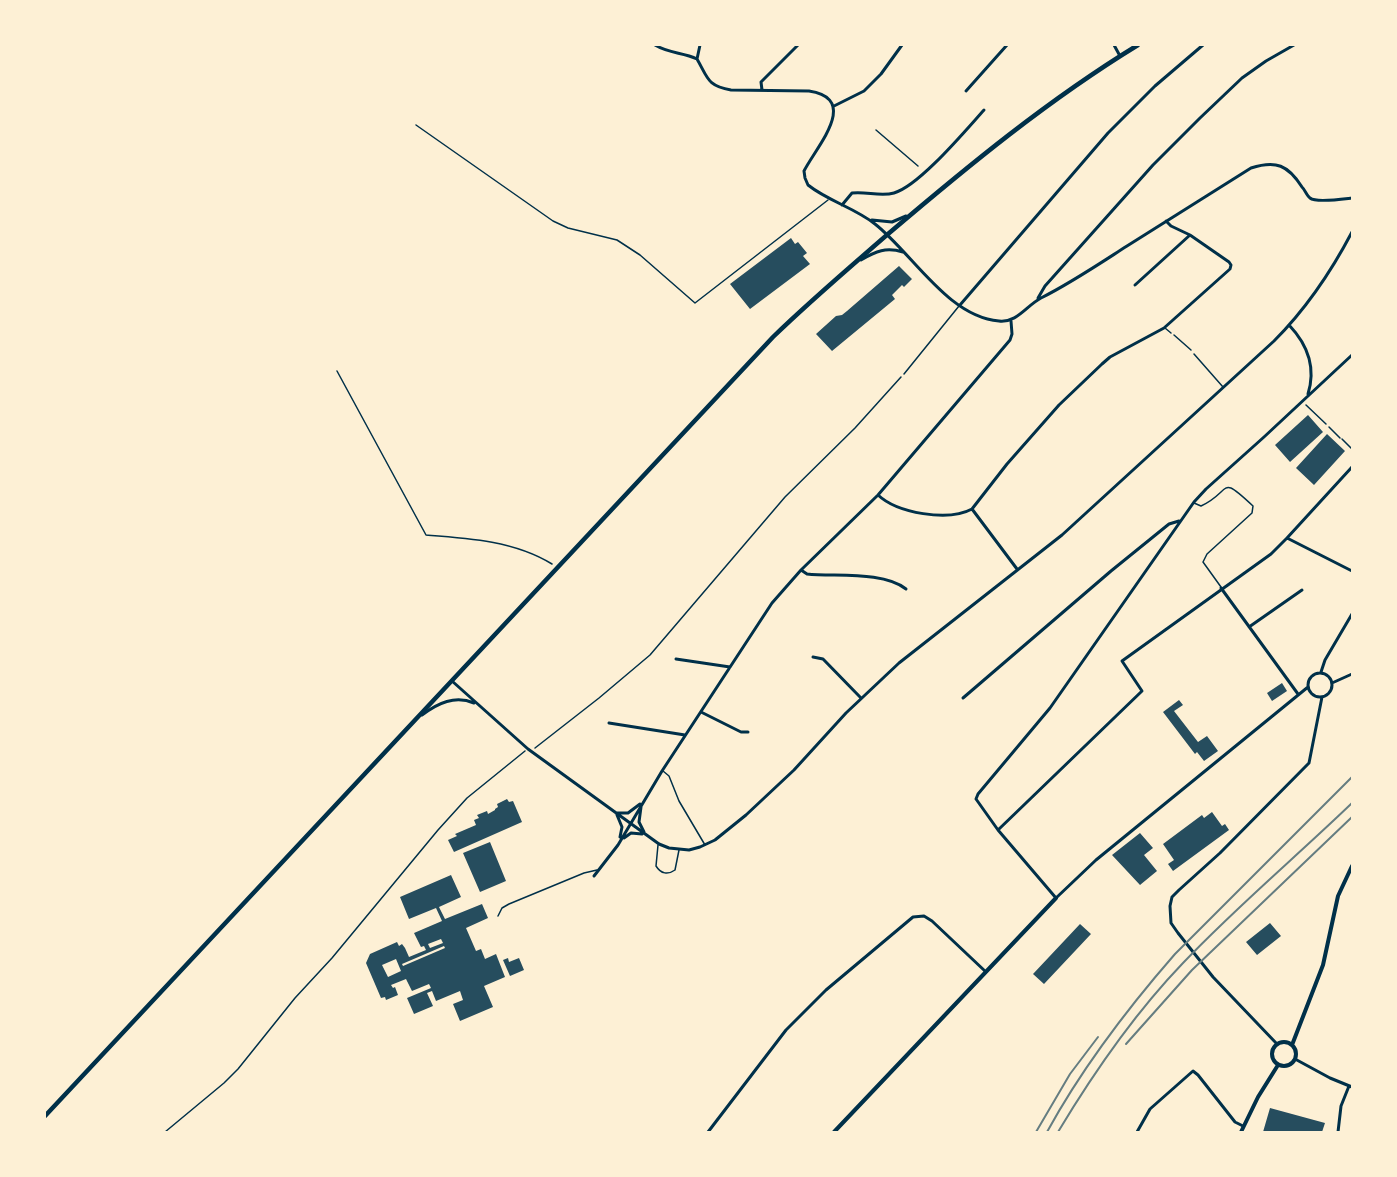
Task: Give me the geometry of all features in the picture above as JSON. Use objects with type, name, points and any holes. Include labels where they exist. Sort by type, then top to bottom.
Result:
[{"type":"main road","points":[[45,1116],[773,337],[915,211],[1029,118],[1138,45]]},
{"type":"street","points":[[655,45],[670,53],[689,55],[697,59]]},
{"type":"street","points":[[700,45],[697,59],[704,76],[715,86],[731,90],[815,92],[825,95],[834,106],[832,123],[807,166],[804,175],[808,184],[870,220],[888,235],[935,285],[960,305],[989,320],[1011,321],[1037,300],[1077,278],[1251,168],[1264,164],[1279,165],[1289,170],[1309,198],[1315,201],[1352,198]]},
{"type":"street","points":[[762,90],[761,82],[798,45]]},
{"type":"street","points":[[834,106],[864,91],[902,45]]},
{"type":"street","points":[[966,91],[1007,45]]},
{"type":"street","points":[[1114,45],[1120,56]]},
{"type":"street","points":[[960,305],[1108,133],[1155,87],[1203,45]]},
{"type":"street","points":[[1037,300],[1045,286],[1183,135],[1242,78],[1294,45]]},
{"type":"street","points":[[842,205],[852,193],[864,191],[879,195],[894,193],[907,187],[938,159],[984,110]]},
{"type":"street","points":[[870,220],[892,222],[915,211]]},
{"type":"street","points":[[878,495],[885,502],[918,512],[962,514],[972,509],[1007,464],[1059,405],[1102,364],[1110,357],[1164,328],[1230,269],[1229,262],[1166,221]]},
{"type":"street","points":[[453,681],[530,750],[659,844],[689,850],[705,846],[746,815],[786,778],[861,698],[908,655],[1062,535],[1224,388],[1289,325],[1324,280],[1352,232]]},
{"type":"street","points":[[1135,285],[1190,235]]},
{"type":"street","points":[[854,264],[882,250],[891,249],[904,252]]},
{"type":"street","points":[[594,876],[618,845],[662,771],[772,603],[801,570],[878,495],[977,381],[1010,340],[1011,321]]},
{"type":"street","points":[[1289,325],[1299,337],[1310,359],[1311,378],[1307,396]]},
{"type":"street","points":[[1056,898],[998,830],[976,797],[1050,708],[1194,502],[1352,355]]},
{"type":"street","points":[[998,830],[1142,692],[1122,661],[1271,554],[1352,467]]},
{"type":"street","points":[[972,509],[1017,569]]},
{"type":"street","points":[[963,698],[1111,571],[1169,524],[1179,521]]},
{"type":"street","points":[[1287,538],[1352,571]]},
{"type":"street","points":[[801,570],[807,574],[883,580],[896,583],[906,590]]},
{"type":"street","points":[[1221,588],[1298,694]]},
{"type":"street","points":[[1249,627],[1302,590]]},
{"type":"street","points":[[1322,672],[1325,660],[1352,614]]},
{"type":"street","points":[[813,657],[823,659],[861,698]]},
{"type":"street","points":[[676,659],[730,667]]},
{"type":"street","points":[[1308,687],[1314,696],[1322,697],[1331,691],[1330,677],[1322,672]]},
{"type":"street","points":[[834,1132],[1056,898],[1096,860],[1308,687],[1311,676],[1322,672]]},
{"type":"street","points":[[1332,683],[1352,674]]},
{"type":"street","points":[[1277,1044],[1213,977],[1171,923],[1169,914],[1172,897],[1220,853],[1309,763],[1322,697]]},
{"type":"street","points":[[413,722],[432,707],[451,700],[466,699],[478,705]]},
{"type":"street","points":[[701,712],[741,732],[748,732]]},
{"type":"street","points":[[609,723],[686,735]]},
{"type":"street","points":[[614,812],[628,813],[645,799]]},
{"type":"street","points":[[645,799],[639,822],[649,837]]},
{"type":"street","points":[[614,812],[621,821],[622,827],[618,845]]},
{"type":"street","points":[[618,845],[631,833],[649,837]]},
{"type":"street","points":[[1292,1045],[1323,965],[1338,896],[1352,866]]},
{"type":"street","points":[[708,1132],[786,1030],[826,990],[913,917],[924,916],[932,921],[986,972]]},
{"type":"street","points":[[1285,1041],[1292,1045],[1296,1052],[1295,1059],[1286,1066],[1278,1065],[1271,1055],[1274,1047],[1285,1041]]},
{"type":"street","points":[[1295,1059],[1350,1087],[1341,1106],[1338,1132]]},
{"type":"street","points":[[1241,1132],[1258,1097],[1278,1065]]},
{"type":"street","points":[[1137,1132],[1150,1109],[1192,1071],[1198,1075],[1235,1122],[1243,1126]]},
{"type":"lane","points":[[416,125],[553,221],[568,228],[617,240],[640,255],[695,303],[830,198]]},
{"type":"lane","points":[[904,374],[960,305]]},
{"type":"lane","points":[[1164,328],[1171,333]]},
{"type":"lane","points":[[1194,354],[1224,388]]},
{"type":"lane","points":[[1194,502],[1201,506],[1224,488],[1229,487],[1234,488],[1254,508],[1207,554],[1203,562],[1221,588]]},
{"type":"lane","points":[[662,771],[669,776],[679,801],[705,846]]},
{"type":"lane","points":[[659,844],[656,866],[663,873],[675,870],[679,849]]},
{"type":"lane","points":[[498,915],[502,908],[509,904],[584,873],[600,869]]},
{"type":"path","points":[[876,130],[918,166]]},
{"type":"path","points":[[1171,333],[1194,354]]},
{"type":"path","points":[[337,371],[426,535],[459,537],[502,544],[528,552],[557,567]]},
{"type":"path","points":[[165,1132],[224,1083],[245,1061],[295,998],[332,958],[467,798],[650,655],[785,497],[855,428],[904,374]]},
{"type":"path","points":[[1306,405],[1326,424]]},
{"type":"path","points":[[1329,427],[1352,448]]},
{"type":"building","points":[[791,238],[795,244],[798,242],[807,253],[803,256],[810,264],[750,309],[730,284]]},
{"type":"building","points":[[899,266],[912,279],[892,295],[895,299],[832,351],[816,334],[836,316],[847,311]]},
{"type":"building","points":[[1308,415],[1323,432],[1290,462],[1275,445]]},
{"type":"building","points":[[1327,434],[1345,451],[1314,485],[1296,468]]},
{"type":"building","points":[[1282,683],[1287,691],[1272,701],[1267,693]]},
{"type":"building","points":[[1179,700],[1183,705],[1174,711],[1198,742],[1207,736],[1218,751],[1204,761],[1197,752],[1195,754],[1163,712]]},
{"type":"building","points":[[507,799],[509,802],[513,801],[522,822],[454,852],[448,840],[457,836],[455,834],[476,825],[474,820],[479,818],[477,815],[487,811],[488,814],[498,807],[497,804]]},
{"type":"building","points":[[1212,812],[1222,826],[1225,824],[1229,830],[1173,871],[1168,864],[1174,860],[1163,844],[1202,815],[1204,818]]},
{"type":"building","points":[[1140,833],[1153,848],[1144,855],[1157,871],[1140,885],[1112,855]]},
{"type":"building","points":[[490,842],[506,881],[480,892],[463,853]]},
{"type":"building","points":[[451,875],[461,897],[439,907],[445,919],[482,904],[488,918],[466,928],[476,951],[481,949],[485,959],[496,954],[505,977],[484,986],[493,1007],[460,1021],[453,1004],[463,1000],[460,991],[436,1001],[432,991],[427,993],[433,1006],[414,1014],[407,998],[431,988],[429,984],[412,991],[406,979],[391,985],[395,987],[398,995],[386,1000],[385,997],[381,998],[366,963],[370,954],[397,942],[399,946],[402,944],[409,957],[426,950],[424,946],[421,947],[414,933],[442,921],[436,908],[409,919],[400,897]],"holes":[[[441,939],[443,943],[430,948],[428,944]],[[444,946],[445,948],[403,966],[402,964]],[[396,959],[401,971],[388,977],[382,965]]]},
{"type":"building","points":[[1270,923],[1281,936],[1257,955],[1246,942]]},
{"type":"building","points":[[1080,924],[1091,934],[1044,984],[1033,974]]},
{"type":"building","points":[[508,958],[509,962],[519,958],[524,970],[510,976],[503,960]]},
{"type":"building","points":[[1270,1108],[1325,1123],[1322,1132],[1263,1132]]},
{"type":"railway","points":[[1047,1132],[1075,1085],[1106,1040],[1175,954],[1352,777]]},
{"type":"railway","points":[[1058,1132],[1116,1044],[1165,982],[1203,942],[1352,803]]},
{"type":"railway","points":[[1126,1044],[1192,970],[1352,817]]},
{"type":"railway","points":[[1036,1132],[1070,1074],[1098,1037]]}]
